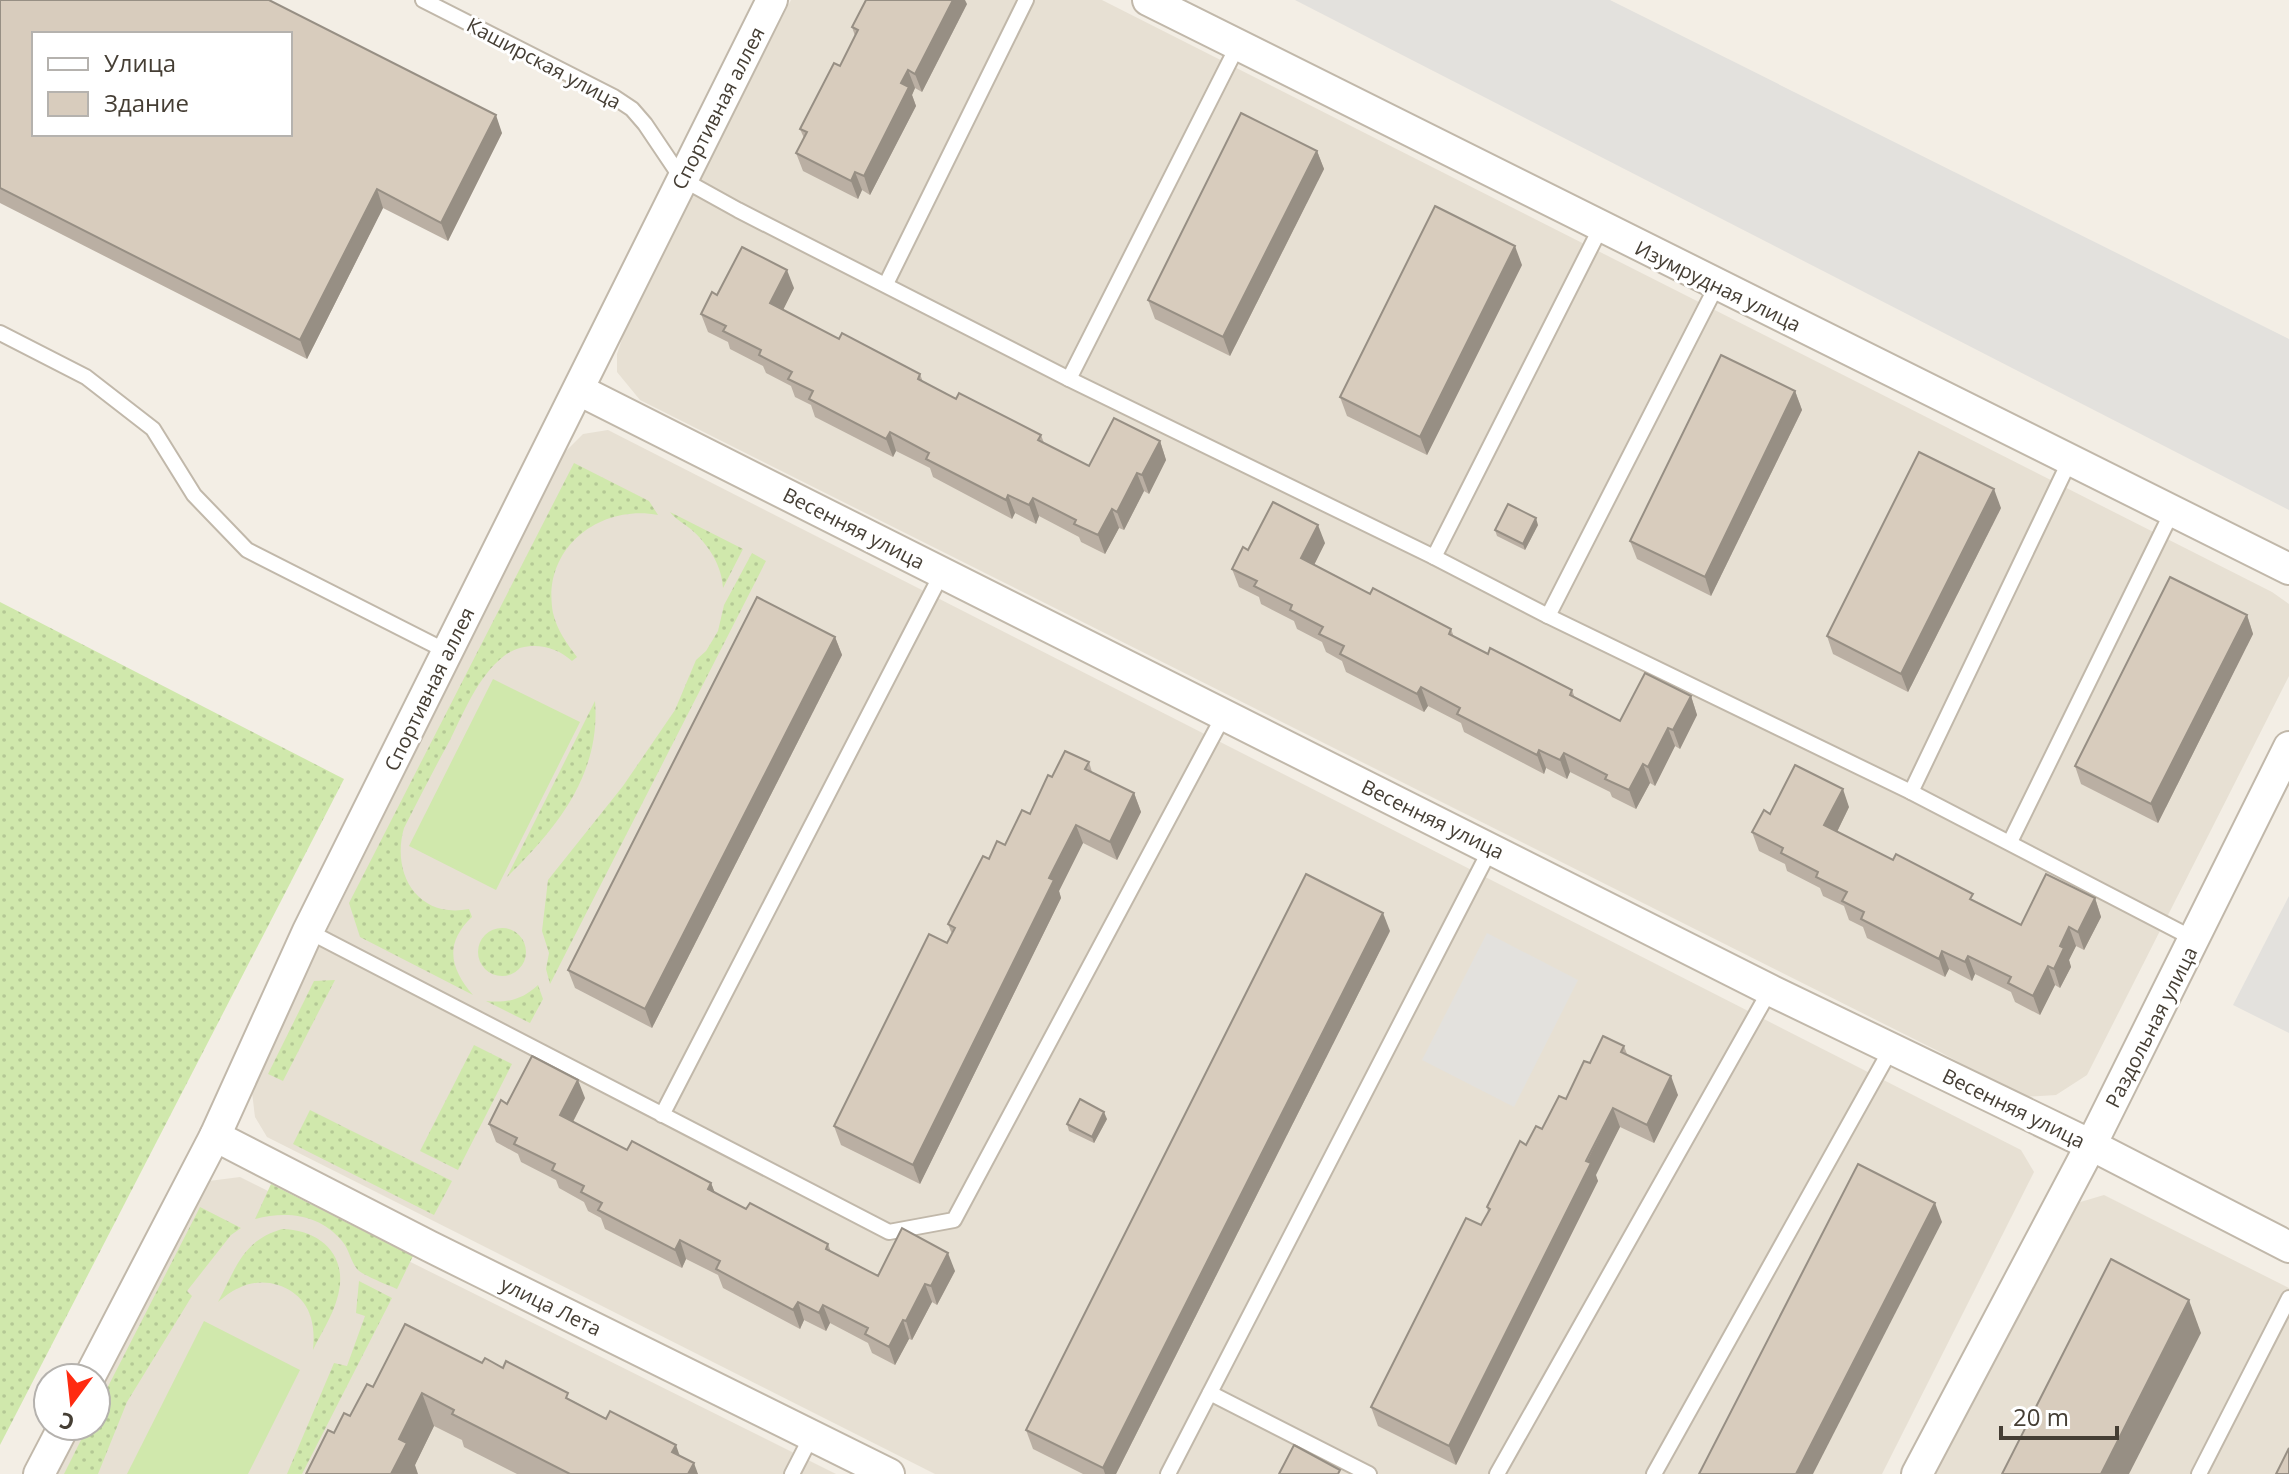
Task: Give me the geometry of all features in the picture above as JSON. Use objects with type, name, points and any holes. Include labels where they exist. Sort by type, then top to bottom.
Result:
[{"type":"street","name":"Спортивная аллея","points":[[97,1362],[215,1136],[308,931],[772,0]]},
{"type":"street","name":"Изумрудная улица","points":[[1148,0],[2289,569]]},
{"type":"street","name":"Весенняя улица","points":[[579,390],[1770,990],[2091,1145],[2289,1247]]},
{"type":"street","name":"Раздольная улица","points":[[1917,1474],[2091,1145],[2289,747]]},
{"type":"street","name":"улица Лета","points":[[215,1136],[889,1474]]},
{"type":"street","points":[[39,1474],[56,1442]]},
{"type":"lane","name":"Каширская улица","points":[[423,0],[632,109],[682,179]]},
{"type":"lane","points":[[886,284],[1026,0]]},
{"type":"lane","points":[[1069,379],[1238,45]]},
{"type":"lane","points":[[682,179],[1069,379],[1911,792],[2195,939]]},
{"type":"lane","points":[[1434,557],[1601,227]]},
{"type":"lane","points":[[1548,616],[1717,285]]},
{"type":"lane","points":[[0,333],[86,377],[153,429],[194,495],[247,550],[448,652]]},
{"type":"lane","points":[[1911,792],[2070,460]]},
{"type":"lane","points":[[2010,842],[2172,512]]},
{"type":"lane","points":[[662,1115],[942,573]]},
{"type":"lane","points":[[308,931],[889,1232],[954,1220],[1224,715]]},
{"type":"lane","points":[[1168,1474],[1491,848]]},
{"type":"lane","points":[[1497,1474],[1770,990]]},
{"type":"lane","points":[[1654,1474],[1891,1049]]},
{"type":"lane","points":[[2199,1474],[2289,1298]]},
{"type":"lane","points":[[1210,1393],[1369,1474]]},
{"type":"lane","points":[[792,1474],[812,1435]]},
{"type":"shaded area","points":[[791,0],[1102,0],[2272,592],[2289,604],[2289,676],[2087,1075],[2056,1095],[2022,1097],[1940,1052],[640,400],[617,372],[617,354],[625,330]]},
{"type":"shaded area","points":[[1295,0],[1610,0],[2289,339],[2289,510]]},
{"type":"shaded area","points":[[608,430],[2021,1150],[2034,1172],[1882,1474],[935,1474],[267,1137],[255,1117],[251,1084],[563,454],[583,434]]},
{"type":"shaded area","points":[[2289,896],[2289,1033],[2233,1005]]},
{"type":"shaded area","points":[[1487,933],[1578,980],[1514,1107],[1422,1060]]},
{"type":"shaded area","points":[[240,1177],[836,1474],[47,1474],[63,1442],[112,1442],[112,1362],[104,1362],[183,1205],[209,1181]]},
{"type":"shaded area","points":[[2104,1195],[2289,1288],[2289,1474],[1931,1474],[2067,1206]]},
{"type":"green space","points":[[574,463],[649,501],[658,515],[636,513],[596,524],[565,551],[556,569],[552,590],[553,613],[566,642],[577,657],[572,661],[557,651],[530,646],[512,651],[495,664],[472,695],[404,828],[401,861],[412,889],[422,900],[435,907],[469,909],[472,917],[457,936],[453,956],[459,976],[473,995],[360,937],[349,903]]},
{"type":"green space","points":[[670,512],[743,549],[723,588],[718,565],[710,551],[694,532]]},
{"type":"green space","points":[[752,553],[766,561],[550,984],[546,969],[549,953],[542,931],[548,880],[623,786],[675,710],[696,660],[706,651],[718,631],[724,605]]},
{"type":"green space","points":[[0,602],[344,779],[43,1362],[32,1362],[32,1383],[0,1445]]},
{"type":"green space","points":[[493,679],[580,722],[496,890],[409,846]]},
{"type":"green space","points":[[595,701],[591,752],[572,798],[543,839],[507,877]]},
{"type":"green space","points":[[502,928],[519,935],[526,952],[519,969],[502,976],[485,969],[478,952],[485,935]]},
{"type":"green space","points":[[335,980],[283,1081],[268,1074],[314,981]]},
{"type":"green space","points":[[538,985],[543,999],[530,1023],[486,1001],[514,999]]},
{"type":"green space","points":[[474,1045],[512,1064],[458,1170],[420,1151]]},
{"type":"green space","points":[[310,1110],[452,1181],[434,1215],[293,1144]]},
{"type":"green space","points":[[271,1184],[413,1256],[397,1289],[360,1271],[342,1241],[313,1220],[291,1215],[255,1219]]},
{"type":"green space","points":[[200,1207],[241,1228],[231,1235],[187,1291],[192,1296],[127,1402],[112,1439],[112,1379]]},
{"type":"green space","points":[[282,1229],[309,1234],[320,1241],[336,1259],[340,1270],[335,1306],[313,1350],[313,1326],[307,1308],[282,1286],[250,1284],[218,1302],[249,1248]]},
{"type":"green space","points":[[359,1281],[392,1298],[302,1474],[287,1474],[334,1363],[347,1366],[365,1316],[356,1313]]},
{"type":"green space","points":[[204,1321],[300,1370],[248,1474],[127,1474]]},
{"type":"green space","points":[[80,1442],[111,1442],[98,1474],[64,1474]]},
{"type":"building","points":[[0,0],[269,0],[496,115],[441,223],[377,189],[300,340],[0,188]]},
{"type":"building","points":[[866,0],[953,0],[915,74],[908,70],[901,83],[909,87],[864,176],[855,172],[851,181],[796,153],[807,132],[800,129],[834,63],[840,66],[858,30],[852,27]]},
{"type":"building","points":[[1241,113],[1317,151],[1223,337],[1148,300]]},
{"type":"building","points":[[1435,206],[1515,246],[1420,437],[1340,397]]},
{"type":"building","points":[[742,247],[787,270],[770,303],[839,339],[842,333],[920,374],[918,379],[956,399],[959,393],[1041,435],[1038,440],[1089,466],[1114,418],[1160,441],[1142,475],[1137,473],[1117,512],[1112,509],[1098,535],[1033,498],[1029,505],[1008,495],[1006,500],[926,459],[929,453],[890,432],[886,439],[809,399],[813,391],[788,379],[792,372],[759,355],[761,350],[723,331],[726,326],[701,314],[712,292],[717,295]]},
{"type":"building","points":[[1721,355],[1795,391],[1705,577],[1630,541]]},
{"type":"building","points":[[1919,452],[1994,489],[1901,674],[1827,636]]},
{"type":"building","points":[[1273,502],[1318,525],[1301,558],[1370,594],[1373,588],[1451,629],[1449,634],[1488,654],[1490,648],[1572,690],[1570,695],[1620,721],[1645,673],[1691,696],[1673,730],[1668,728],[1648,767],[1643,764],[1629,790],[1564,753],[1560,760],[1539,750],[1537,755],[1457,714],[1460,708],[1421,687],[1417,694],[1340,654],[1344,646],[1319,634],[1323,627],[1290,610],[1292,605],[1254,586],[1257,581],[1232,569],[1243,547],[1248,550]]},
{"type":"building","points":[[1508,504],[1536,518],[1523,544],[1495,530]]},
{"type":"building","points":[[2170,577],[2247,615],[2151,804],[2075,766]]},
{"type":"building","points":[[757,597],[835,637],[645,1009],[568,970]]},
{"type":"building","points":[[1065,751],[1089,762],[1085,769],[1134,793],[1110,842],[1076,825],[1049,878],[1054,880],[913,1165],[834,1126],[929,934],[947,943],[955,928],[948,924],[983,856],[989,859],[997,841],[1005,845],[1022,810],[1030,814],[1048,775],[1052,777]]},
{"type":"building","points":[[1795,765],[1843,789],[1824,825],[1893,860],[1896,854],[1973,894],[1970,899],[2021,925],[2046,874],[2095,898],[2078,932],[2069,927],[2054,969],[2048,966],[2033,996],[2008,983],[2011,977],[1968,956],[1965,962],[1942,951],[1939,959],[1861,919],[1864,912],[1842,901],[1847,892],[1816,877],[1818,872],[1781,853],[1783,848],[1752,832],[1764,810],[1770,814]]},
{"type":"building","points":[[1306,874],[1383,913],[1103,1468],[1026,1430]]},
{"type":"building","points":[[1603,1036],[1624,1046],[1621,1052],[1671,1076],[1647,1125],[1613,1108],[1586,1161],[1591,1163],[1449,1446],[1371,1407],[1466,1218],[1481,1225],[1520,1141],[1526,1145],[1536,1126],[1542,1129],[1559,1096],[1566,1099],[1584,1061],[1590,1063]]},
{"type":"building","points":[[532,1056],[578,1080],[560,1115],[627,1150],[632,1141],[711,1183],[708,1189],[746,1209],[750,1203],[828,1244],[826,1249],[878,1276],[902,1228],[948,1253],[931,1286],[925,1284],[889,1347],[865,1334],[868,1328],[823,1305],[819,1313],[798,1302],[793,1310],[716,1269],[720,1261],[680,1240],[675,1250],[598,1210],[602,1203],[581,1192],[584,1186],[552,1170],[555,1164],[514,1144],[517,1138],[489,1124],[501,1100],[507,1104]]},
{"type":"building","points":[[1080,1099],[1104,1112],[1092,1137],[1067,1124]]},
{"type":"building","points":[[1858,1164],[1935,1203],[1796,1474],[1699,1474]]},
{"type":"building","points":[[2111,1259],[2189,1300],[2101,1474],[2002,1474]]},
{"type":"building","points":[[405,1324],[482,1363],[485,1358],[503,1368],[506,1361],[568,1393],[566,1398],[606,1419],[610,1411],[676,1445],[672,1452],[694,1463],[688,1474],[570,1474],[452,1414],[454,1410],[422,1393],[399,1439],[407,1443],[391,1474],[306,1474],[328,1430],[334,1433],[344,1413],[350,1416],[367,1384],[373,1387]]},
{"type":"building","points":[[1294,1445],[1340,1470],[1338,1474],[1279,1474]]},
{"type":"building","points":[[2289,1448],[2289,1474],[2276,1474]]}]
